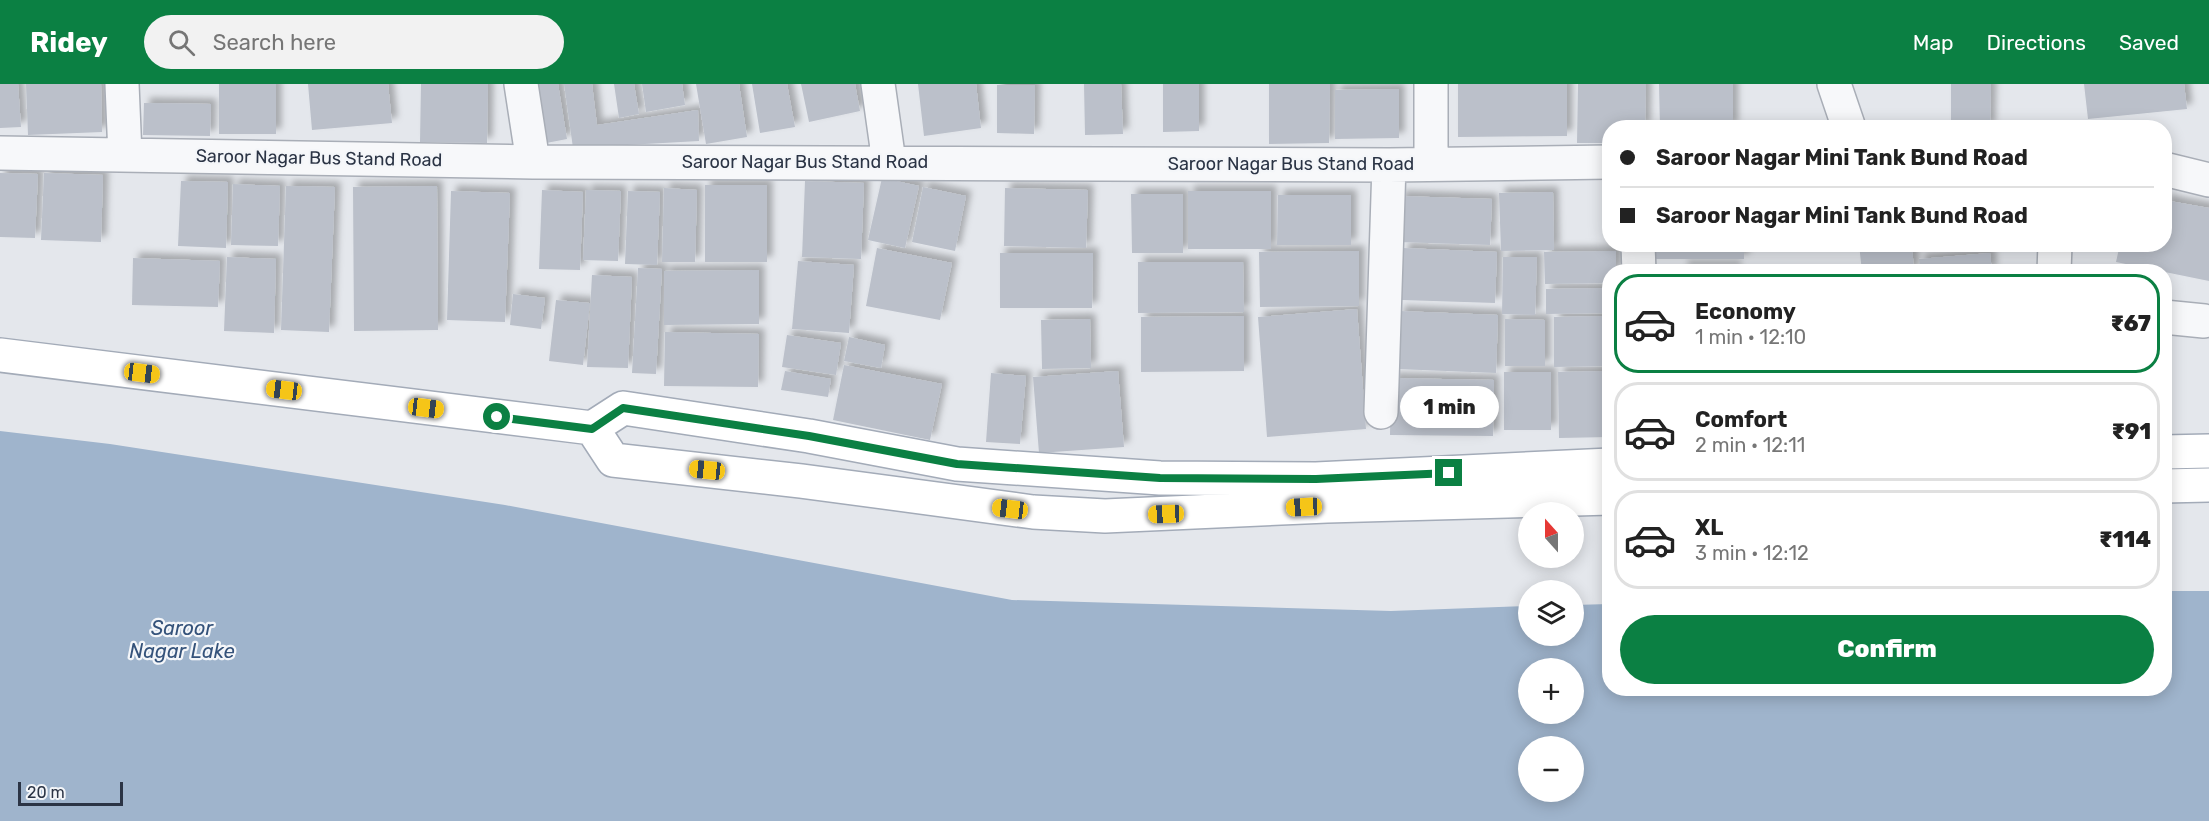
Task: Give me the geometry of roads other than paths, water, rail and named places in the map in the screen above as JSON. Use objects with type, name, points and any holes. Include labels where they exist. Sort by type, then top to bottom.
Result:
[{"type":"main road","points":[[0,355],[592,429],[623,408],[809,436],[957,464],[1160,478],[1316,479],[1471,487],[1602,497]]},
{"type":"main road","points":[[592,429],[613,460],[801,481],[1033,512],[1105,516],[1471,487],[1602,466]]},
{"type":"main road","points":[[2189,485],[2190,452]]},
{"type":"main road","points":[[1101,474],[1105,516]]},
{"type":"street","points":[[122,84],[125,154]]},
{"type":"street","points":[[521,84],[533,162]]},
{"type":"street","points":[[878,84],[889,162]]},
{"type":"street","points":[[1431,84],[1431,164]]},
{"type":"street","points":[[1834,84],[1846,120]]},
{"type":"street","name":"Saroor Nagar Bus Stand Road","points":[[0,153],[533,162],[1389,165],[1602,162]]},
{"type":"street","points":[[1381,412],[1389,165]]},
{"type":"street","points":[[2172,172],[2209,180]]},
{"type":"street","points":[[2172,318],[2204,321]]},
{"type":"water","name":"Saroor Nagar Lake","points":[[0,431],[110,444],[505,505],[1012,600],[1391,611],[1518,606],[1518,646],[1584,646],[1584,605],[1602,604],[1602,696],[2172,696],[2172,591],[2209,591],[2209,821],[0,821]]}]
